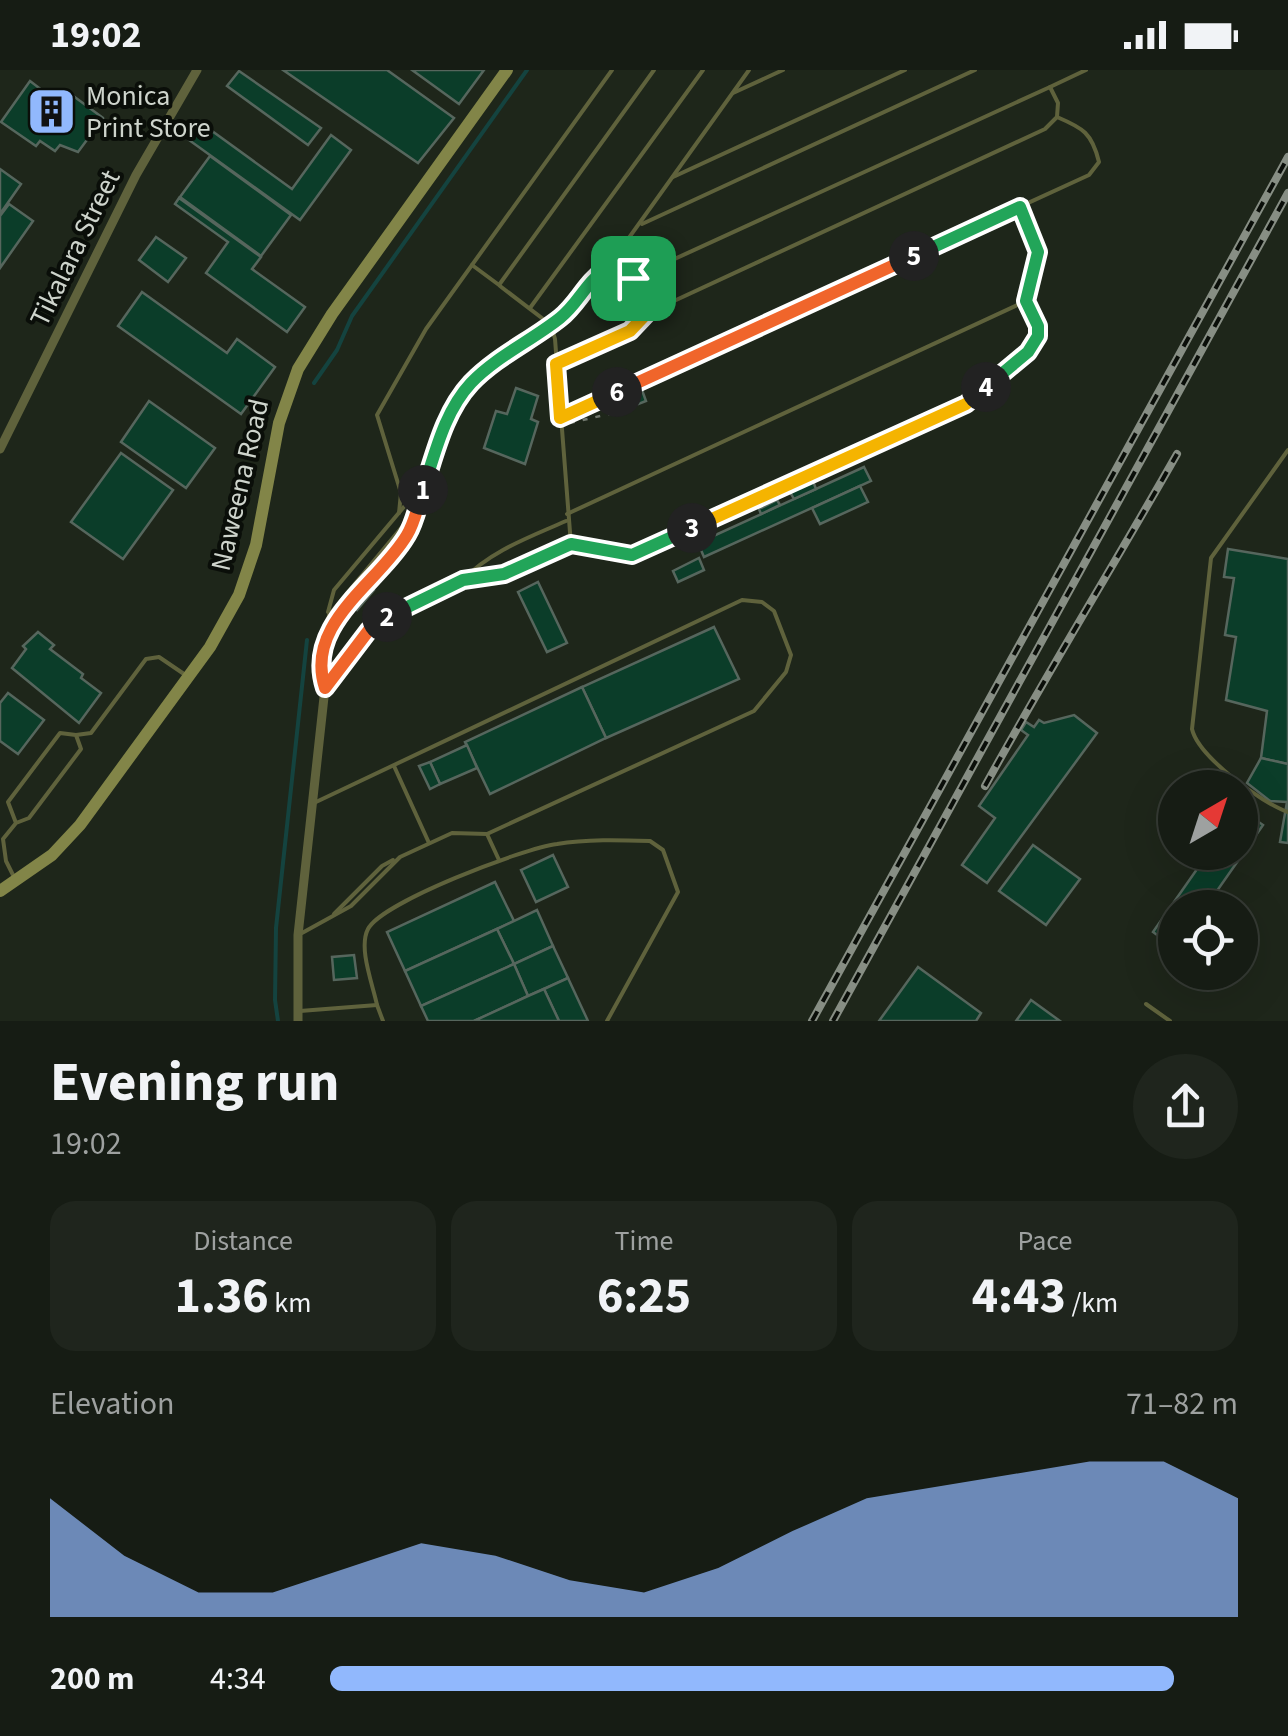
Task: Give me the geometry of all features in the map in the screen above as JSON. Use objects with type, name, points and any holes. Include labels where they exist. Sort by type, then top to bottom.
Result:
[{"type":"street","name":"Tikalara Street","points":[[0,449],[136,175],[198,70]]},
{"type":"street","name":"Naweena Road","points":[[0,891],[52,855],[80,825],[210,647],[239,595],[256,545],[279,424],[298,369],[332,314],[507,70]]},
{"type":"street","points":[[298,1016],[298,935],[325,688]]},
{"type":"lane","points":[[399,513],[401,492],[377,416],[426,329],[612,70]]},
{"type":"lane","points":[[499,285],[654,70]]},
{"type":"lane","points":[[530,308],[703,70]]},
{"type":"lane","points":[[324,642],[330,628],[409,532],[443,429],[471,384],[564,315],[590,280],[608,267],[750,70]]},
{"type":"lane","points":[[732,94],[784,70]]},
{"type":"lane","points":[[672,178],[905,70]]},
{"type":"lane","points":[[638,226],[975,70]]},
{"type":"lane","points":[[633,278],[1086,70]]},
{"type":"lane","points":[[556,364],[630,331],[648,312],[1045,130],[1057,117],[1058,103],[1050,87]]},
{"type":"lane","points":[[560,421],[1089,175],[1098,166],[1098,157],[1086,131],[1057,117]]},
{"type":"lane","points":[[431,467],[399,513],[329,598],[321,676],[325,688],[358,642],[380,622],[463,580],[504,574],[571,544],[632,555],[966,404],[1034,344],[1038,326],[1026,301],[1038,252],[1020,207]]},
{"type":"lane","points":[[472,265],[550,325],[555,339],[571,544]]},
{"type":"lane","points":[[608,267],[633,278],[648,312]]},
{"type":"lane","points":[[463,580],[498,553],[568,517],[1026,301]]},
{"type":"lane","points":[[1288,450],[1211,558],[1192,729],[1195,742],[1225,770],[1268,804],[1288,812]]},
{"type":"lane","points":[[327,621],[419,503]]},
{"type":"lane","points":[[312,804],[742,600],[754,598],[774,611],[791,656],[786,672],[754,711],[487,834],[452,833],[400,857],[376,872],[330,917]]},
{"type":"lane","points":[[16,823],[8,802],[60,733],[90,733],[146,659],[159,657],[188,677]]},
{"type":"lane","points":[[16,882],[6,860],[3,839],[16,823],[29,818],[82,749],[76,735]]},
{"type":"lane","points":[[394,766],[430,843]]},
{"type":"lane","points":[[487,834],[499,860]]},
{"type":"lane","points":[[383,1021],[365,944],[371,924],[389,909],[499,860],[556,844],[645,841],[662,850],[676,880],[676,898],[607,1021]]},
{"type":"lane","points":[[298,935],[351,906],[400,857]]},
{"type":"lane","points":[[1146,1004],[1170,1021]]},
{"type":"lane","points":[[298,1016],[377,1005]]},
{"type":"path","points":[[560,421],[622,411]]},
{"type":"building","points":[[283,70],[387,70],[454,118],[418,163]]},
{"type":"building","points":[[412,70],[484,70],[459,104]]},
{"type":"building","points":[[239,71],[321,128],[308,145],[227,86]]},
{"type":"building","name":"Monica Print Store","points":[[30,81],[64,107],[72,95],[103,118],[104,129],[95,129],[78,152],[60,145],[55,151],[40,141],[36,146],[1,122]]},
{"type":"building","points":[[201,123],[292,189],[331,135],[351,150],[300,220],[189,140]]},
{"type":"building","points":[[210,156],[291,215],[261,256],[180,197]]},
{"type":"building","points":[[0,169],[21,184],[0,214]]},
{"type":"building","points":[[179,198],[261,257],[252,269],[305,307],[287,332],[206,273],[228,242],[175,204]]},
{"type":"building","points":[[9,204],[33,221],[0,268],[0,216]]},
{"type":"building","points":[[156,237],[186,258],[168,282],[139,260]]},
{"type":"building","points":[[613,288],[617,297],[600,305],[596,296]]},
{"type":"building","points":[[142,292],[227,353],[237,339],[275,367],[241,414],[118,326]]},
{"type":"building","points":[[617,302],[622,312],[613,317],[608,307]]},
{"type":"building","points":[[516,388],[538,396],[531,419],[538,422],[525,464],[484,448],[496,411],[507,414]]},
{"type":"building","points":[[642,390],[646,401],[636,405],[632,395]]},
{"type":"building","points":[[149,401],[215,448],[186,488],[121,442]]},
{"type":"building","points":[[121,453],[173,490],[123,559],[71,522]]},
{"type":"building","points":[[864,467],[871,481],[704,557],[698,543]]},
{"type":"building","points":[[813,481],[816,489],[794,499],[790,492]]},
{"type":"building","points":[[860,486],[868,502],[820,524],[812,508]]},
{"type":"building","points":[[777,500],[780,505],[761,514],[759,509]]},
{"type":"building","points":[[1228,549],[1288,559],[1288,764],[1261,758],[1267,711],[1226,700],[1236,637],[1225,635],[1234,578],[1224,577]]},
{"type":"building","points":[[699,558],[704,570],[678,582],[673,571]]},
{"type":"building","points":[[538,582],[567,643],[547,652],[518,592]]},
{"type":"building","points":[[371,586],[374,590],[357,610],[353,607]]},
{"type":"building","points":[[714,627],[739,679],[606,738],[582,687]]},
{"type":"building","points":[[38,632],[54,645],[50,649],[101,693],[79,723],[12,668],[26,649],[23,646]]},
{"type":"building","points":[[582,687],[606,738],[490,794],[465,742]]},
{"type":"building","points":[[8,693],[44,720],[18,754],[0,741],[0,703]]},
{"type":"building","points":[[1074,715],[1097,733],[987,883],[962,865],[995,818],[979,806],[1028,735],[1021,730],[1026,722],[1034,727],[1039,720],[1044,723]]},
{"type":"building","points":[[467,745],[477,768],[440,784],[430,762]]},
{"type":"building","points":[[1261,758],[1288,764],[1288,843],[1280,842],[1287,802],[1270,801],[1258,792],[1258,770],[1254,770]]},
{"type":"building","points":[[430,762],[440,784],[430,789],[419,766]]},
{"type":"building","points":[[1033,845],[1080,879],[1046,925],[999,891]]},
{"type":"building","points":[[553,855],[568,887],[536,902],[521,870]]},
{"type":"building","points":[[1196,870],[1232,870],[1218,890],[1182,890]]},
{"type":"building","points":[[495,882],[514,921],[405,971],[387,932]]},
{"type":"building","points":[[537,910],[553,946],[514,964],[497,929]]},
{"type":"building","points":[[497,929],[514,964],[421,1006],[405,971]]},
{"type":"building","points":[[553,946],[568,978],[528,996],[514,964]]},
{"type":"building","points":[[354,955],[357,978],[334,980],[332,957]]},
{"type":"building","points":[[514,964],[528,996],[474,1021],[428,1021],[421,1006]]},
{"type":"building","points":[[918,967],[981,1013],[976,1021],[879,1021]]},
{"type":"building","points":[[568,978],[588,1021],[559,1021],[544,989]]},
{"type":"building","points":[[544,989],[559,1021],[474,1021],[528,996]]},
{"type":"building","points":[[1031,1000],[1060,1021],[1016,1021]]},
{"type":"waterway","points":[[314,383],[337,350],[352,316],[527,70]]},
{"type":"waterway","points":[[278,1021],[276,928],[307,640]]},
{"type":"railway","points":[[812,1021],[1288,157]]},
{"type":"railway","points":[[833,1021],[1288,193]]},
{"type":"railway","points":[[985,786],[1177,454]]},
{"type":"place","name":"Monica Print Store","points":[[51,112]]},
{"type":"route","points":[[1020,207],[1038,252],[1026,301],[1038,326],[1038,336],[1028,352],[966,404],[632,555],[571,544],[504,574],[463,580],[415,602],[369,630],[325,688],[321,676],[327,634],[409,532],[443,429],[460,398],[486,370],[564,315],[590,280],[608,267],[633,278],[648,312],[630,331],[556,364],[560,418],[1020,207]]}]
